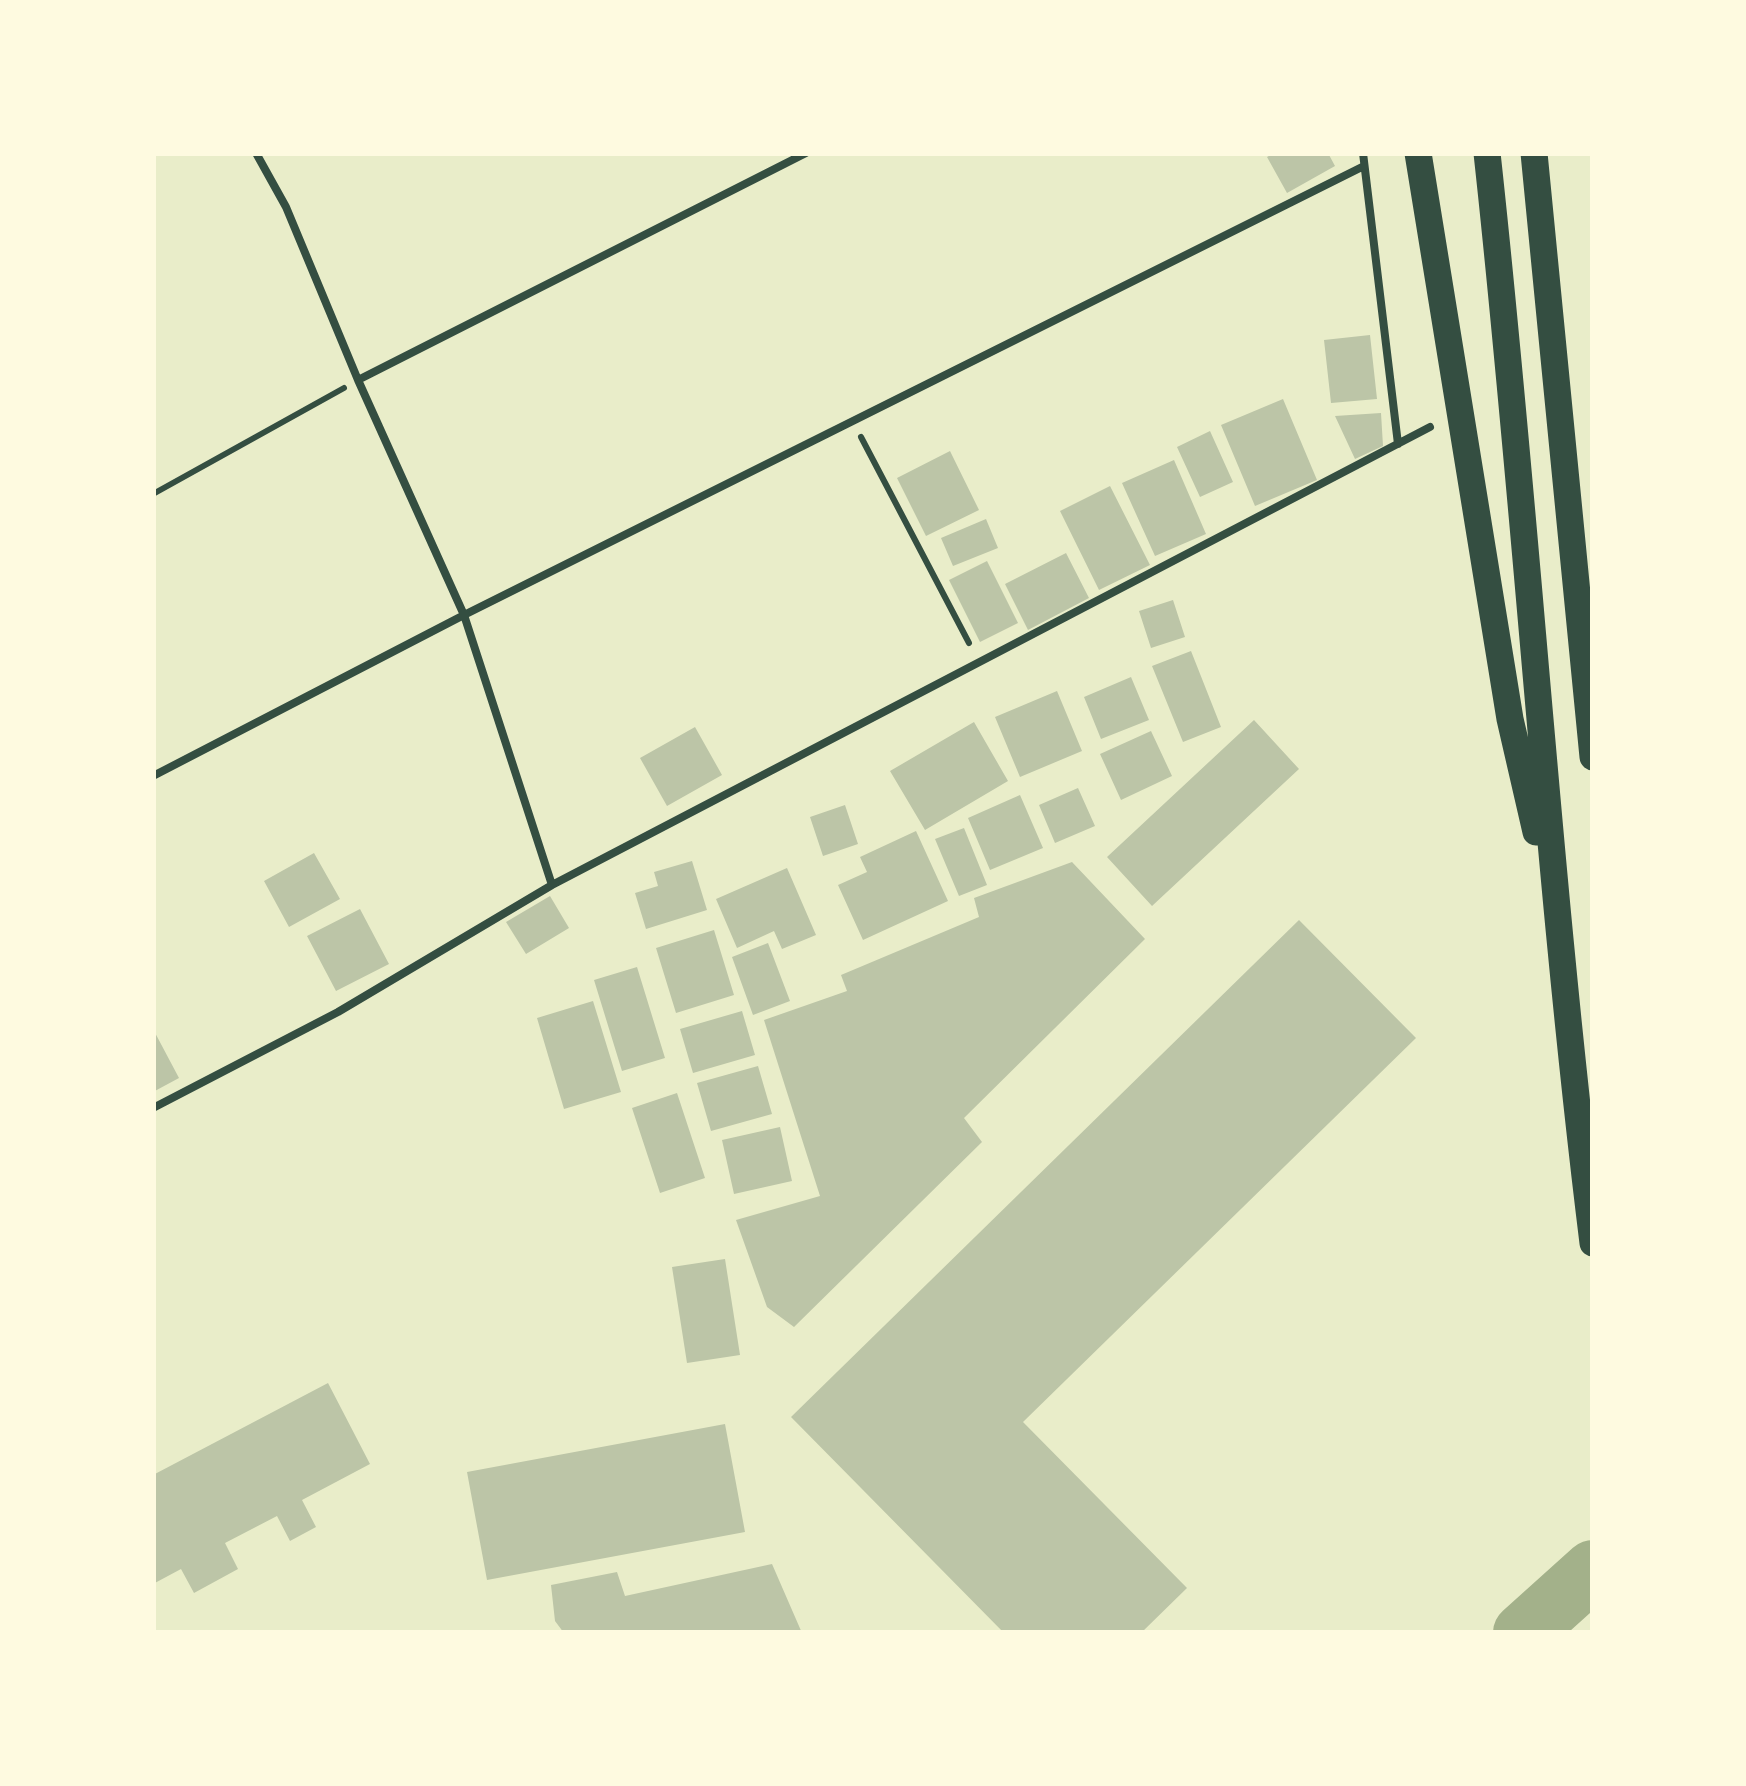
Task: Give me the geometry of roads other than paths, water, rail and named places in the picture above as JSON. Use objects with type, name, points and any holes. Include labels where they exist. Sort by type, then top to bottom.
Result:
[{"type":"highway","points":[[1418,153],[1510,719],[1558,930]]},
{"type":"highway","points":[[1487,153],[1512,384],[1558,930],[1592,1233]]},
{"type":"highway","points":[[1534,153],[1593,757]]},
{"type":"lane","points":[[256,153],[286,207],[464,615],[552,885]]},
{"type":"lane","points":[[358,380],[806,153]]},
{"type":"lane","points":[[1363,153],[1398,443]]},
{"type":"lane","points":[[153,776],[464,615],[1364,166]]},
{"type":"lane","points":[[153,1108],[338,1012],[552,885],[1430,427]]},
{"type":"waterway","points":[[1523,1633],[1593,1570]]}]
